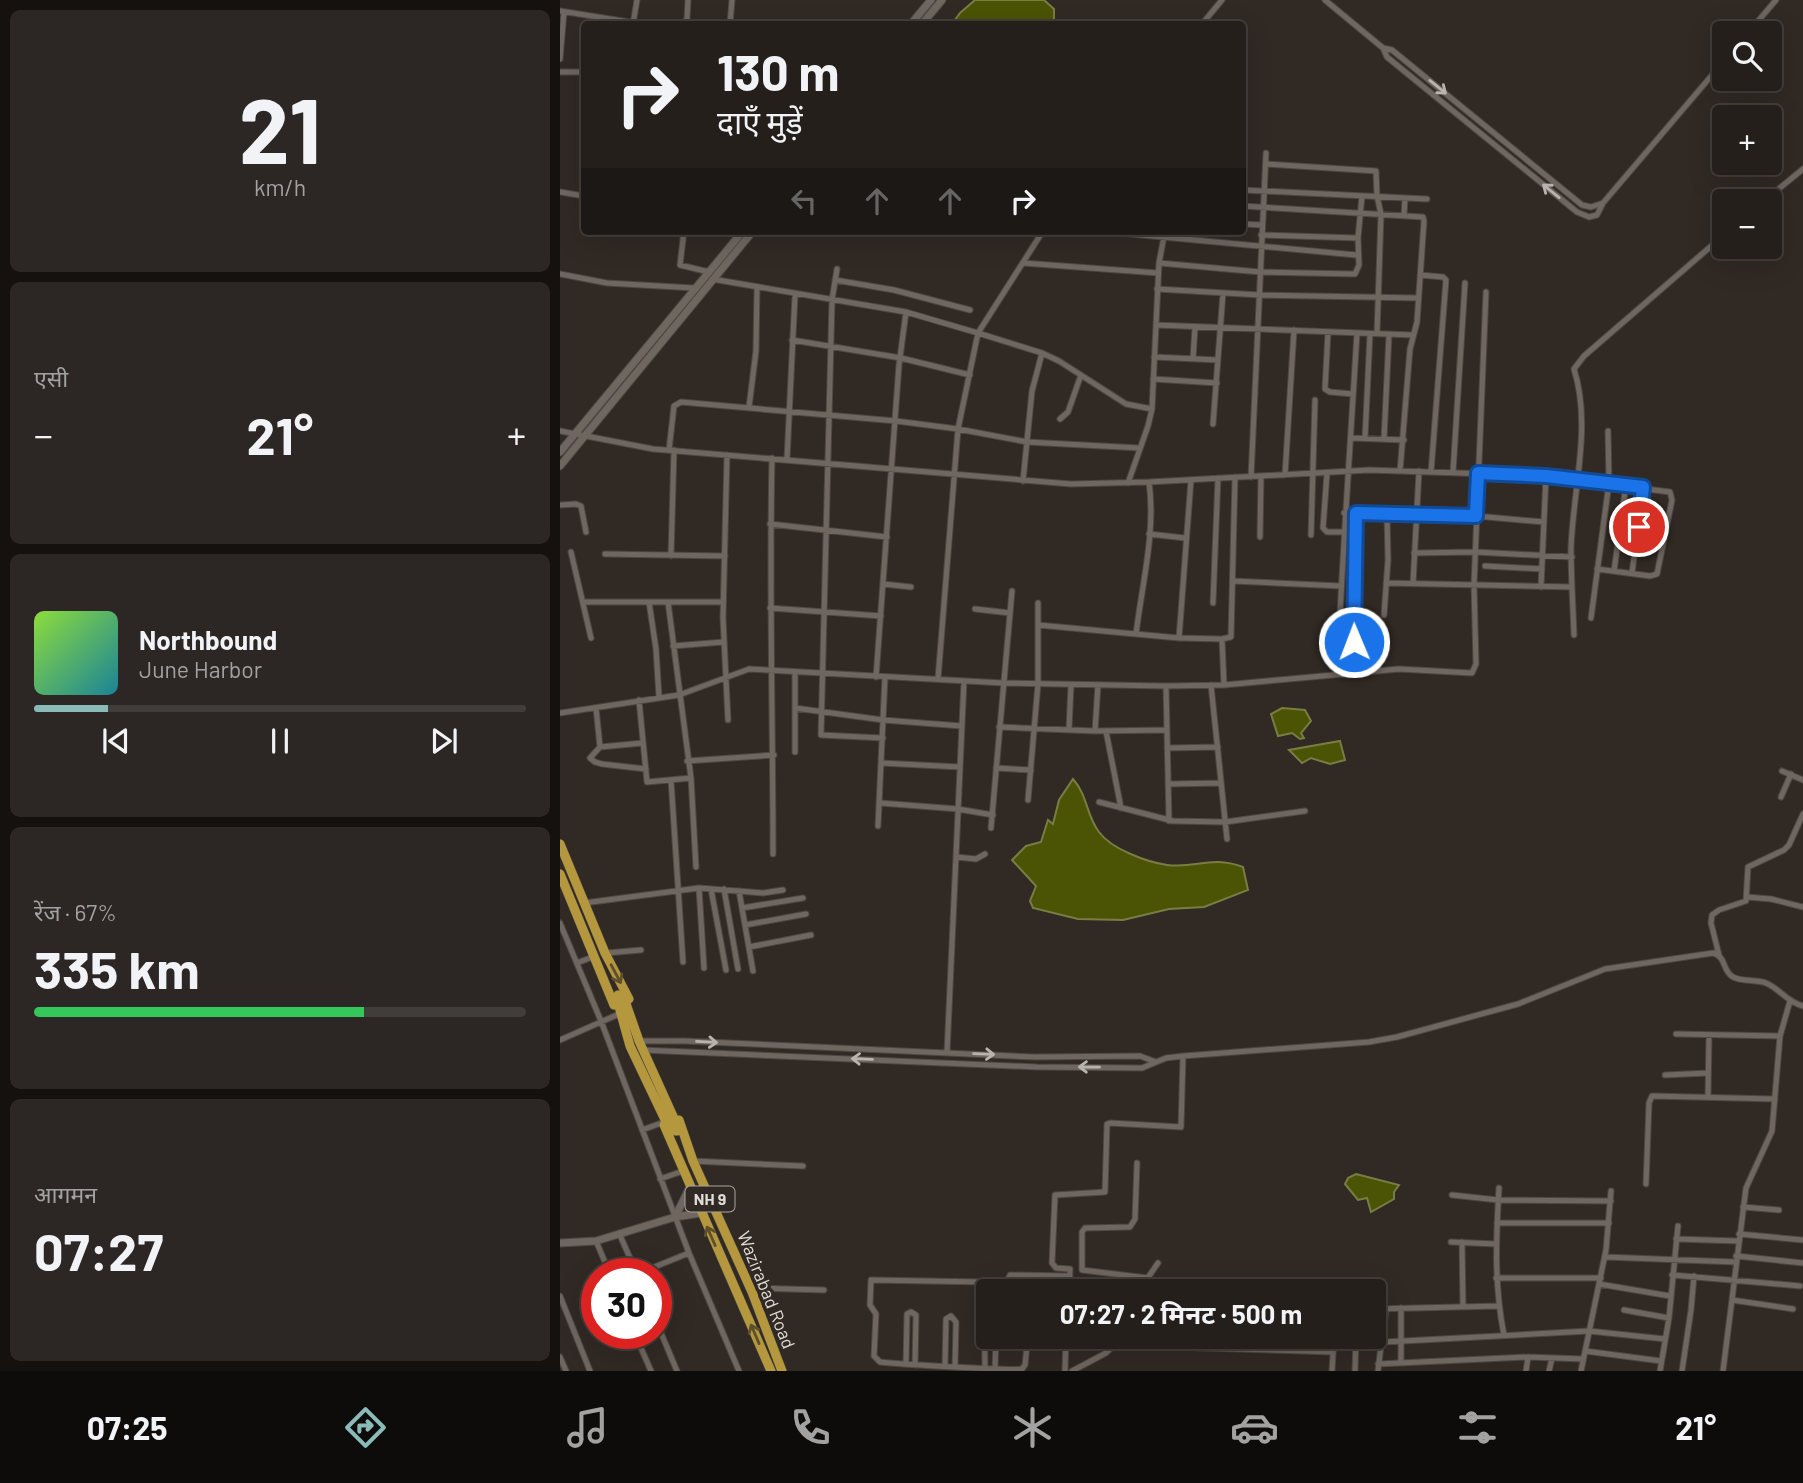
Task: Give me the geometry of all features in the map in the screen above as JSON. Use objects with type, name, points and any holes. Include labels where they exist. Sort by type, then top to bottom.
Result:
[{"type":"highway","name":"Wazirabad Road","points":[[560,844],[625,1020],[630,1046],[665,1114]]},
{"type":"highway","name":"Wazirabad Road","points":[[560,874],[600,954],[628,996],[625,1020],[641,1046],[683,1171],[771,1371]]},
{"type":"highway","name":"Wazirabad Road","points":[[665,1114],[677,1116],[693,1161],[751,1290],[782,1371]]},
{"type":"main road","points":[[914,21],[931,0]]},
{"type":"main road","points":[[924,21],[942,0]]},
{"type":"main road","points":[[708,278],[740,235]]},
{"type":"main road","points":[[560,452],[708,278],[749,235]]},
{"type":"main road","points":[[560,466],[634,368]]},
{"type":"main road","points":[[675,1217],[690,1187]]},
{"type":"main road","points":[[560,1242],[596,1241],[675,1217],[701,1213]]},
{"type":"street","points":[[634,21],[637,0]]},
{"type":"street","points":[[685,21],[688,0]]},
{"type":"street","points":[[730,21],[732,0]]},
{"type":"street","points":[[1204,21],[1222,0]]},
{"type":"street","points":[[1325,0],[1383,48],[1387,57],[1577,212],[1589,217],[1597,215],[1603,203],[1712,75]]},
{"type":"street","points":[[1758,21],[1776,0]]},
{"type":"street","points":[[560,59],[562,12],[604,21]]},
{"type":"street","points":[[1383,48],[1392,50],[1587,207],[1603,203]]},
{"type":"street","points":[[560,72],[581,72]]},
{"type":"street","points":[[1251,477],[1266,153]]},
{"type":"street","points":[[1266,164],[1376,171],[1381,214],[1377,334]]},
{"type":"street","points":[[1779,189],[1803,169]]},
{"type":"street","points":[[1246,190],[1427,199]]},
{"type":"street","points":[[560,192],[581,196]]},
{"type":"street","points":[[1159,263],[1260,272],[1355,274],[1359,265],[1358,238],[1362,196]]},
{"type":"street","points":[[1404,215],[1405,198]]},
{"type":"street","points":[[1246,206],[1420,216],[1424,221],[1400,471]]},
{"type":"street","points":[[1587,207],[1589,217]]},
{"type":"street","points":[[1246,224],[1262,225]]},
{"type":"street","points":[[684,235],[680,265],[708,278],[906,312],[978,333],[1042,353],[1126,404],[1152,410]]},
{"type":"street","points":[[938,679],[958,429],[978,333],[1040,235]]},
{"type":"street","points":[[1128,482],[1152,410],[1158,274],[1164,235]]},
{"type":"street","points":[[1171,235],[1260,248],[1356,255]]},
{"type":"street","points":[[1261,235],[1358,238]]},
{"type":"street","points":[[1574,635],[1572,556],[1581,428],[1580,388],[1574,369],[1584,356],[1712,245]]},
{"type":"street","points":[[1023,263],[1158,274]]},
{"type":"street","points":[[837,269],[832,300],[821,735],[883,738]]},
{"type":"street","points":[[560,274],[607,283],[697,291]]},
{"type":"street","points":[[1420,275],[1443,276],[1446,280],[1431,472]]},
{"type":"street","points":[[835,280],[894,290],[970,310]]},
{"type":"street","points":[[1453,472],[1465,284]]},
{"type":"street","points":[[749,407],[757,351],[757,287]]},
{"type":"street","points":[[1157,289],[1260,295],[1418,298]]},
{"type":"street","points":[[560,713],[679,695],[749,669],[795,674],[1003,683],[1166,687],[1224,685],[1399,669],[1472,673],[1476,664],[1474,585],[1486,292]]},
{"type":"street","points":[[1213,424],[1223,293]]},
{"type":"street","points":[[787,459],[795,295]]},
{"type":"street","points":[[876,677],[906,312]]},
{"type":"street","points":[[1156,326],[1413,335]]},
{"type":"street","points":[[1193,359],[1195,327]]},
{"type":"street","points":[[1285,475],[1294,331]]},
{"type":"street","points":[[1328,332],[1325,388],[1353,394]]},
{"type":"street","points":[[1339,633],[1344,513],[1357,334]]},
{"type":"street","points":[[1364,438],[1370,334]]},
{"type":"street","points":[[1384,439],[1389,335]]},
{"type":"street","points":[[792,340],[901,358],[970,375]]},
{"type":"street","points":[[1023,481],[1032,391],[1042,353]]},
{"type":"street","points":[[1154,357],[1219,360]]},
{"type":"street","points":[[1060,419],[1068,412],[1081,375]]},
{"type":"street","points":[[1153,379],[1217,383]]},
{"type":"street","points":[[1311,535],[1315,400]]},
{"type":"street","points":[[671,556],[673,410],[677,404],[789,410],[896,421],[1027,442],[1140,448]]},
{"type":"street","points":[[560,431],[672,450],[1095,485],[1419,471],[1546,476],[1667,490],[1672,495],[1672,500],[1659,572],[1654,576],[1597,569]]},
{"type":"street","points":[[1591,618],[1609,483],[1608,431]]},
{"type":"street","points":[[1351,438],[1404,440]]},
{"type":"street","points":[[727,455],[723,602],[727,720]]},
{"type":"street","points":[[772,458],[770,671],[774,755],[773,854]]},
{"type":"street","points":[[1413,584],[1419,471]]},
{"type":"street","points":[[1327,473],[1323,528],[1327,532],[1344,532]]},
{"type":"street","points":[[1541,587],[1546,476]]},
{"type":"street","points":[[1038,625],[1179,638],[1231,637],[1235,477]]},
{"type":"street","points":[[1260,537],[1261,477]]},
{"type":"street","points":[[1213,603],[1218,478]]},
{"type":"street","points":[[1179,638],[1191,480]]},
{"type":"street","points":[[1136,634],[1150,534],[1149,482]]},
{"type":"street","points":[[1614,571],[1626,485]]},
{"type":"street","points":[[1632,573],[1643,487]]},
{"type":"street","points":[[560,505],[581,506],[586,532]]},
{"type":"street","points":[[1344,513],[1476,516],[1544,522]]},
{"type":"street","points":[[1354,642],[1356,513]]},
{"type":"street","points":[[1384,615],[1387,514]]},
{"type":"street","points":[[770,524],[887,537]]},
{"type":"street","points":[[1150,534],[1185,538]]},
{"type":"street","points":[[1216,545],[1233,545]]},
{"type":"street","points":[[571,552],[591,638]]},
{"type":"street","points":[[1415,553],[1475,552],[1572,556]]},
{"type":"street","points":[[605,554],[725,556]]},
{"type":"street","points":[[1485,566],[1542,569]]},
{"type":"street","points":[[1233,581],[1341,586]]},
{"type":"street","points":[[1386,583],[1572,587]]},
{"type":"street","points":[[884,584],[911,587]]},
{"type":"street","points":[[991,828],[1012,591]]},
{"type":"street","points":[[584,602],[723,602]]},
{"type":"street","points":[[649,602],[659,697]]},
{"type":"street","points":[[668,602],[691,778],[696,867]]},
{"type":"street","points":[[1028,800],[1038,684],[1038,603]]},
{"type":"street","points":[[770,608],[881,616]]},
{"type":"street","points":[[975,609],[1010,613]]},
{"type":"street","points":[[1222,639],[1224,685]]},
{"type":"street","points":[[673,646],[724,642]]},
{"type":"street","points":[[794,751],[795,674]]},
{"type":"street","points":[[878,826],[886,677]]},
{"type":"street","points":[[947,1053],[964,681]]},
{"type":"street","points":[[1069,729],[1071,685]]},
{"type":"street","points":[[1095,731],[1098,685]]},
{"type":"street","points":[[1211,685],[1227,839]]},
{"type":"street","points":[[1166,687],[1169,821]]},
{"type":"street","points":[[639,700],[647,782],[691,778]]},
{"type":"street","points":[[596,708],[600,747]]},
{"type":"street","points":[[795,708],[883,720],[962,726]]},
{"type":"street","points":[[999,727],[1095,731],[1167,730]]},
{"type":"street","points":[[1106,731],[1121,808]]},
{"type":"street","points":[[643,743],[600,747],[590,758],[595,762],[646,769]]},
{"type":"street","points":[[1167,748],[1218,747]]},
{"type":"street","points":[[687,761],[774,755]]},
{"type":"street","points":[[881,763],[960,767]]},
{"type":"street","points":[[996,768],[1031,770]]},
{"type":"street","points":[[1782,771],[1803,779]]},
{"type":"street","points":[[1781,797],[1791,774]]},
{"type":"street","points":[[671,780],[683,962]]},
{"type":"street","points":[[1168,784],[1221,783]]},
{"type":"street","points":[[1099,802],[1169,821],[1225,822],[1305,811]]},
{"type":"street","points":[[880,803],[958,809],[993,815]]},
{"type":"street","points":[[1803,814],[1784,850],[1748,867],[1747,897],[1743,903],[1719,910],[1712,915],[1711,923],[1719,955],[1730,975],[1767,983],[1790,1001],[1803,1006]]},
{"type":"street","points":[[956,857],[976,859],[985,854]]},
{"type":"street","points":[[699,888],[704,968]]},
{"type":"street","points":[[584,903],[699,888],[763,893],[783,890]]},
{"type":"street","points":[[711,889],[726,970]]},
{"type":"street","points":[[724,889],[738,969]]},
{"type":"street","points":[[740,891],[753,971]]},
{"type":"street","points":[[1747,897],[1771,898],[1803,907]]},
{"type":"street","points":[[742,908],[803,898]]},
{"type":"street","points":[[745,925],[806,914]]},
{"type":"street","points":[[560,923],[601,1021],[675,1217],[739,1371]]},
{"type":"street","points":[[749,947],[811,935]]},
{"type":"street","points":[[577,963],[600,954],[641,950]]},
{"type":"street","points":[[641,1046],[911,1061],[1142,1068],[1166,1058],[1368,1042],[1397,1037],[1518,1004],[1605,970],[1709,953],[1719,955]]},
{"type":"street","points":[[1723,1371],[1743,1206],[1748,1180],[1772,1131],[1780,1036],[1790,1001]]},
{"type":"street","points":[[560,1040],[601,1021],[625,1020]]},
{"type":"street","points":[[1676,1034],[1780,1036]]},
{"type":"street","points":[[1708,1096],[1709,1035]]},
{"type":"street","points":[[641,1046],[685,1041],[1035,1057],[1140,1056],[1156,1062]]},
{"type":"street","points":[[911,1061],[912,1051]]},
{"type":"street","points":[[1070,1272],[1056,1268],[1052,1263],[1055,1195],[1102,1193],[1107,1189],[1105,1128],[1110,1122],[1181,1127],[1183,1056]]},
{"type":"street","points":[[1665,1075],[1708,1073]]},
{"type":"street","points":[[1646,1184],[1649,1099],[1656,1094],[1775,1099]]},
{"type":"street","points":[[642,1130],[665,1114]]},
{"type":"street","points":[[693,1161],[803,1166]]},
{"type":"street","points":[[1082,1270],[1084,1228],[1130,1227],[1135,1219],[1137,1163]]},
{"type":"street","points":[[660,1179],[683,1171]]},
{"type":"street","points":[[1499,1188],[1496,1278],[1504,1335]]},
{"type":"street","points":[[1581,1371],[1605,1256],[1611,1191]]},
{"type":"street","points":[[1452,1195],[1498,1200],[1611,1201]]},
{"type":"street","points":[[1743,1206],[1779,1210]]},
{"type":"street","points":[[1497,1223],[1609,1223]]},
{"type":"street","points":[[1660,1371],[1669,1318],[1678,1226]]},
{"type":"street","points":[[619,1233],[630,1258]]},
{"type":"street","points":[[1739,1234],[1803,1240]]},
{"type":"street","points":[[1676,1239],[1738,1241]]},
{"type":"street","points":[[596,1241],[603,1258]]},
{"type":"street","points":[[1451,1242],[1496,1244]]},
{"type":"street","points":[[1462,1242],[1463,1307]]},
{"type":"street","points":[[672,1259],[689,1252]]},
{"type":"street","points":[[1605,1256],[1803,1263]]},
{"type":"street","points":[[1008,1279],[1010,1275],[1082,1270],[1148,1278],[1158,1263]]},
{"type":"street","points":[[1070,1272],[1070,1279]]},
{"type":"street","points":[[1672,1275],[1800,1286]]},
{"type":"street","points":[[1682,1371],[1692,1310],[1693,1276]]},
{"type":"street","points":[[1496,1278],[1600,1281],[1670,1296]]},
{"type":"street","points":[[976,1280],[871,1280],[870,1305],[876,1314],[874,1356],[880,1362],[915,1365],[1023,1368],[1027,1349]]},
{"type":"street","points":[[751,1290],[824,1290]]},
{"type":"street","points":[[560,1296],[590,1371]]},
{"type":"street","points":[[1732,1300],[1793,1309]]},
{"type":"street","points":[[1386,1309],[1498,1306]]},
{"type":"street","points":[[1401,1308],[1401,1363]]},
{"type":"street","points":[[1623,1310],[1669,1318]]},
{"type":"street","points":[[906,1364],[907,1314],[911,1312],[916,1315],[915,1365]]},
{"type":"street","points":[[945,1366],[946,1319],[951,1316],[956,1322],[955,1367]]},
{"type":"street","points":[[1386,1342],[1589,1331],[1665,1339]]},
{"type":"street","points":[[641,1349],[651,1371]]},
{"type":"street","points":[[668,1349],[677,1371]]},
{"type":"street","points":[[985,1368],[986,1349]]},
{"type":"street","points":[[995,1369],[996,1349]]},
{"type":"street","points":[[1065,1349],[1065,1371]]},
{"type":"street","points":[[1072,1371],[1110,1349]]},
{"type":"street","points":[[1238,1349],[1333,1352]]},
{"type":"street","points":[[1332,1371],[1333,1349]]},
{"type":"street","points":[[1355,1371],[1356,1349]]},
{"type":"street","points":[[1381,1349],[1378,1368],[1401,1363],[1528,1357],[1583,1359]]},
{"type":"street","points":[[1585,1351],[1661,1361]]},
{"type":"street","points":[[560,1357],[566,1371]]},
{"type":"street","points":[[1527,1371],[1528,1357]]},
{"type":"street","points":[[1549,1371],[1552,1357]]},
{"type":"street","points":[[1424,1371],[1425,1362]]},
{"type":"street","points":[[892,1363],[892,1371]]},
{"type":"shaded area","points":[[975,0],[1044,0],[1054,9],[1054,21],[954,21]]},
{"type":"shaded area","points":[[1282,708],[1305,710],[1311,721],[1301,733],[1304,738],[1300,739],[1292,733],[1278,736],[1271,714]]},
{"type":"shaded area","points":[[1340,741],[1345,760],[1330,764],[1311,758],[1302,763],[1289,750]]},
{"type":"shaded area","points":[[1073,779],[1082,792],[1095,826],[1112,844],[1140,858],[1167,865],[1222,862],[1243,867],[1248,890],[1204,907],[1169,909],[1123,920],[1078,919],[1033,908],[1030,901],[1036,886],[1012,860],[1026,846],[1041,842],[1048,820],[1053,824],[1059,800]]},
{"type":"shaded area","points":[[1356,1174],[1399,1185],[1394,1192],[1394,1199],[1371,1212],[1367,1198],[1358,1200],[1345,1184],[1348,1178]]},
{"type":"route","points":[[1354,642],[1356,513],[1476,516],[1478,473],[1546,476],[1643,487],[1639,527]]}]
